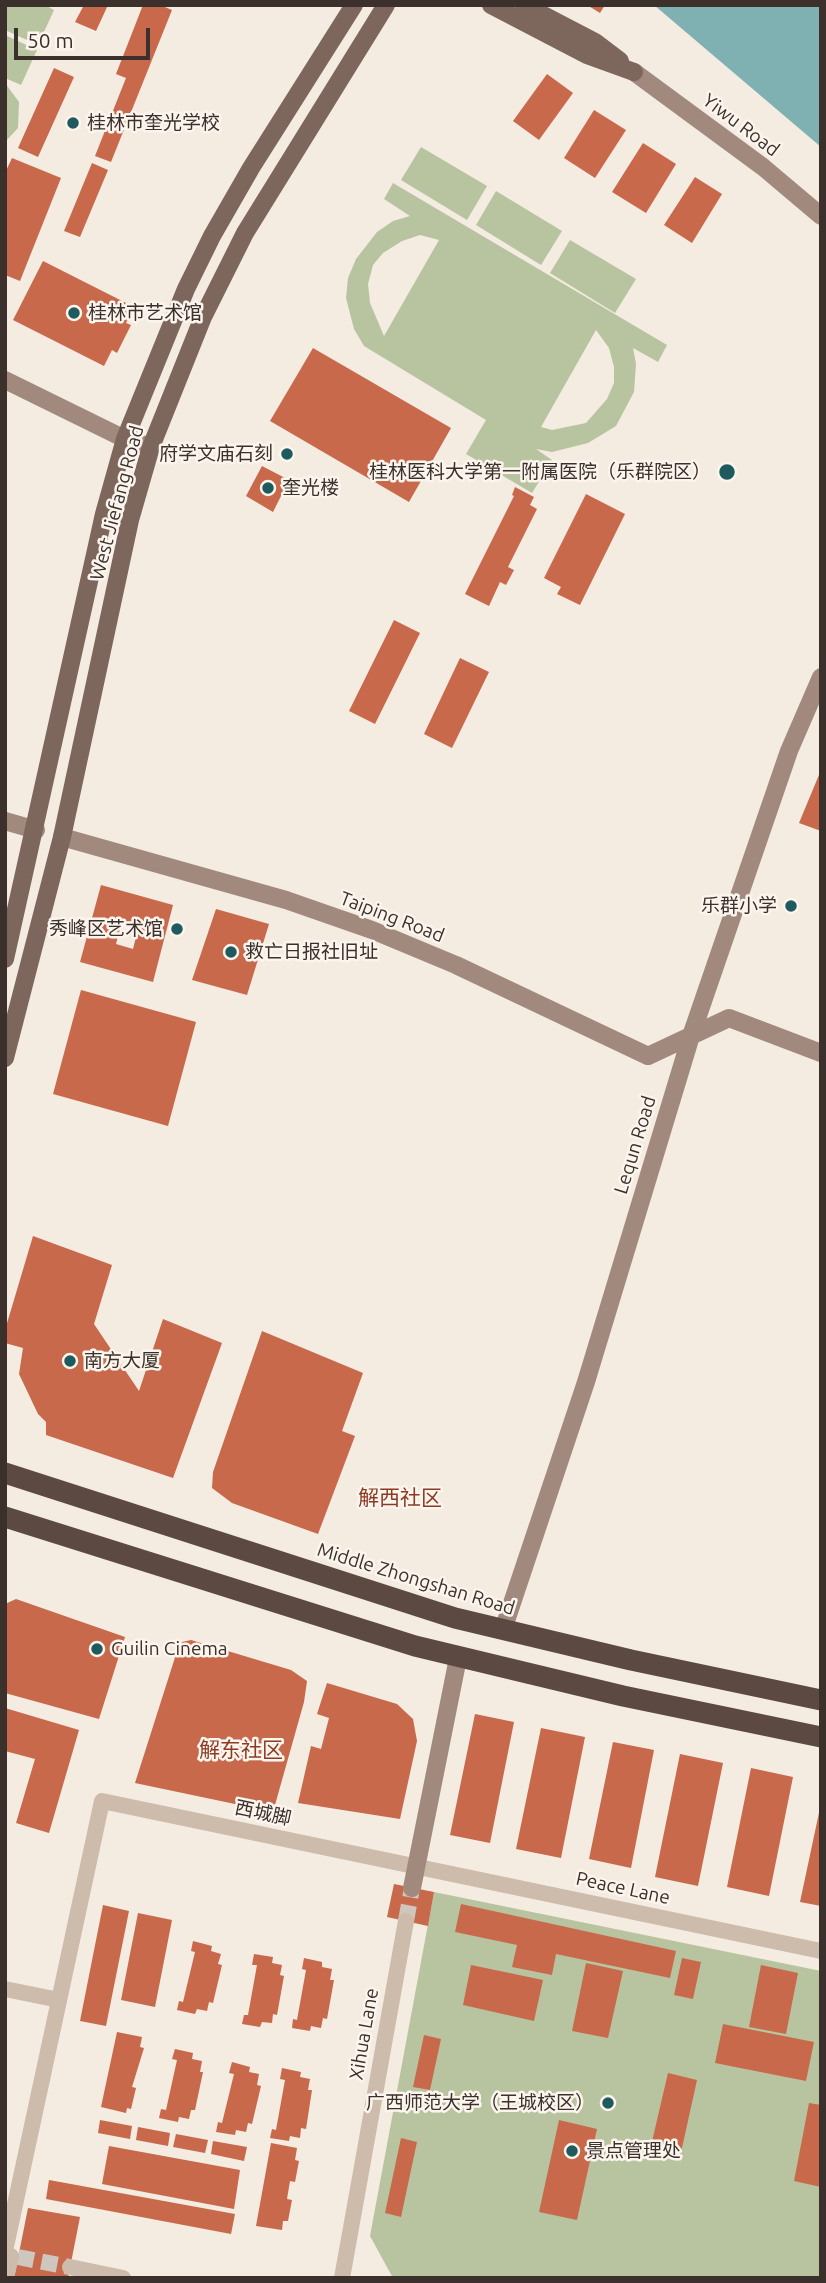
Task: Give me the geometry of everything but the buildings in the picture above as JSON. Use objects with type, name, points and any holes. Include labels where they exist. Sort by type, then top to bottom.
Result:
[{"type":"highway","name":"Middle Zhongshan Road","points":[[10,1472],[455,1618],[821,1700]]},
{"type":"highway","points":[[7,1518],[458,1658],[821,1737]]},
{"type":"main road","name":"West Jiefang Road","points":[[5,959],[36,830],[104,514],[125,439],[181,301],[212,236],[251,168],[354,5]]},
{"type":"main road","name":"West Jiefang Road","points":[[5,1058],[62,837],[130,520],[151,447],[203,317],[244,233],[386,5]]},
{"type":"main road","name":"Yiwu Road","points":[[491,5],[587,55],[634,72]]},
{"type":"main road","name":"Yiwu Road","points":[[524,5],[595,42],[634,72]]},
{"type":"street","name":"Yiwu Road","points":[[634,72],[763,167],[821,216]]},
{"type":"street","points":[[5,380],[125,439],[151,447]]},
{"type":"street","name":"Lequn Road","points":[[503,1630],[586,1382],[691,1036],[789,751],[821,677]]},
{"type":"street","points":[[5,821],[36,830]]},
{"type":"street","name":"Taiping Road","points":[[62,837],[286,900],[372,930],[456,965],[648,1056],[729,1018],[821,1053]]},
{"type":"street","points":[[412,1888],[458,1658]]},
{"type":"street","name":"西城脚","points":[[59,2000],[102,1801],[416,1866]]},
{"type":"street","name":"Peace Lane","points":[[416,1866],[821,1951]]},
{"type":"street","name":"Xihua Lane","points":[[342,2278],[406,1921]]},
{"type":"street","points":[[5,1989],[59,2000],[6,2278]]},
{"type":"street","points":[[70,2267],[123,2278]]},
{"type":"green space","points":[[5,5],[45,5],[54,10],[38,45],[5,30]]},
{"type":"green space","points":[[5,35],[37,50],[21,85],[5,78]]},
{"type":"green space","points":[[5,83],[19,102],[18,128],[5,142]]},
{"type":"green space","points":[[421,147],[487,186],[467,220],[401,180]]},
{"type":"green space","points":[[393,183],[667,345],[658,362],[633,348],[636,364],[634,392],[616,426],[588,443],[552,452],[536,449],[552,460],[532,493],[466,454],[486,420],[364,346],[354,329],[346,298],[348,278],[356,259],[377,232],[393,221],[410,216],[384,199]],"holes":[[[420,235],[439,240],[384,336],[370,303],[368,284],[373,265],[383,253],[402,241]],[[596,330],[609,348],[614,367],[614,383],[607,399],[586,423],[552,430],[541,427]]]},
{"type":"green space","points":[[496,191],[562,231],[541,265],[476,225]]},
{"type":"green space","points":[[570,240],[636,279],[615,313],[550,273]]},
{"type":"green space","name":"广西师范大学（王城校区）","points":[[434,1892],[821,1971],[821,2278],[393,2278],[370,2236]]},
{"type":"water","points":[[654,5],[821,5],[821,147]]},
{"type":"tunnel","points":[[406,1921],[412,1888]]},
{"type":"tunnel","points":[[18,2257],[70,2267]]},
{"type":"place","name":"桂林市奎光学校","points":[[73,123]]},
{"type":"place","name":"桂林市艺术馆","points":[[74,313]]},
{"type":"place","name":"府学文庙石刻","points":[[287,454]]},
{"type":"place","name":"桂林医科大学第一附属医院（乐群院区）","points":[[727,472]]},
{"type":"place","name":"奎光楼","points":[[268,488]]},
{"type":"place","name":"乐群小学","points":[[791,906]]},
{"type":"place","name":"秀峰区艺术馆","points":[[177,929]]},
{"type":"place","name":"救亡日报社旧址","points":[[231,952]]},
{"type":"place","name":"南方大厦","points":[[70,1361]]},
{"type":"place","name":"Guilin Cinema","points":[[97,1649]]},
{"type":"place","name":"广西师范大学（王城校区）","points":[[608,2103]]},
{"type":"place","name":"景点管理处","points":[[572,2151]]},
{"type":"district","name":"解西社区","points":[[400,1498]]},
{"type":"district","name":"解东社区","points":[[241,1750]]}]
